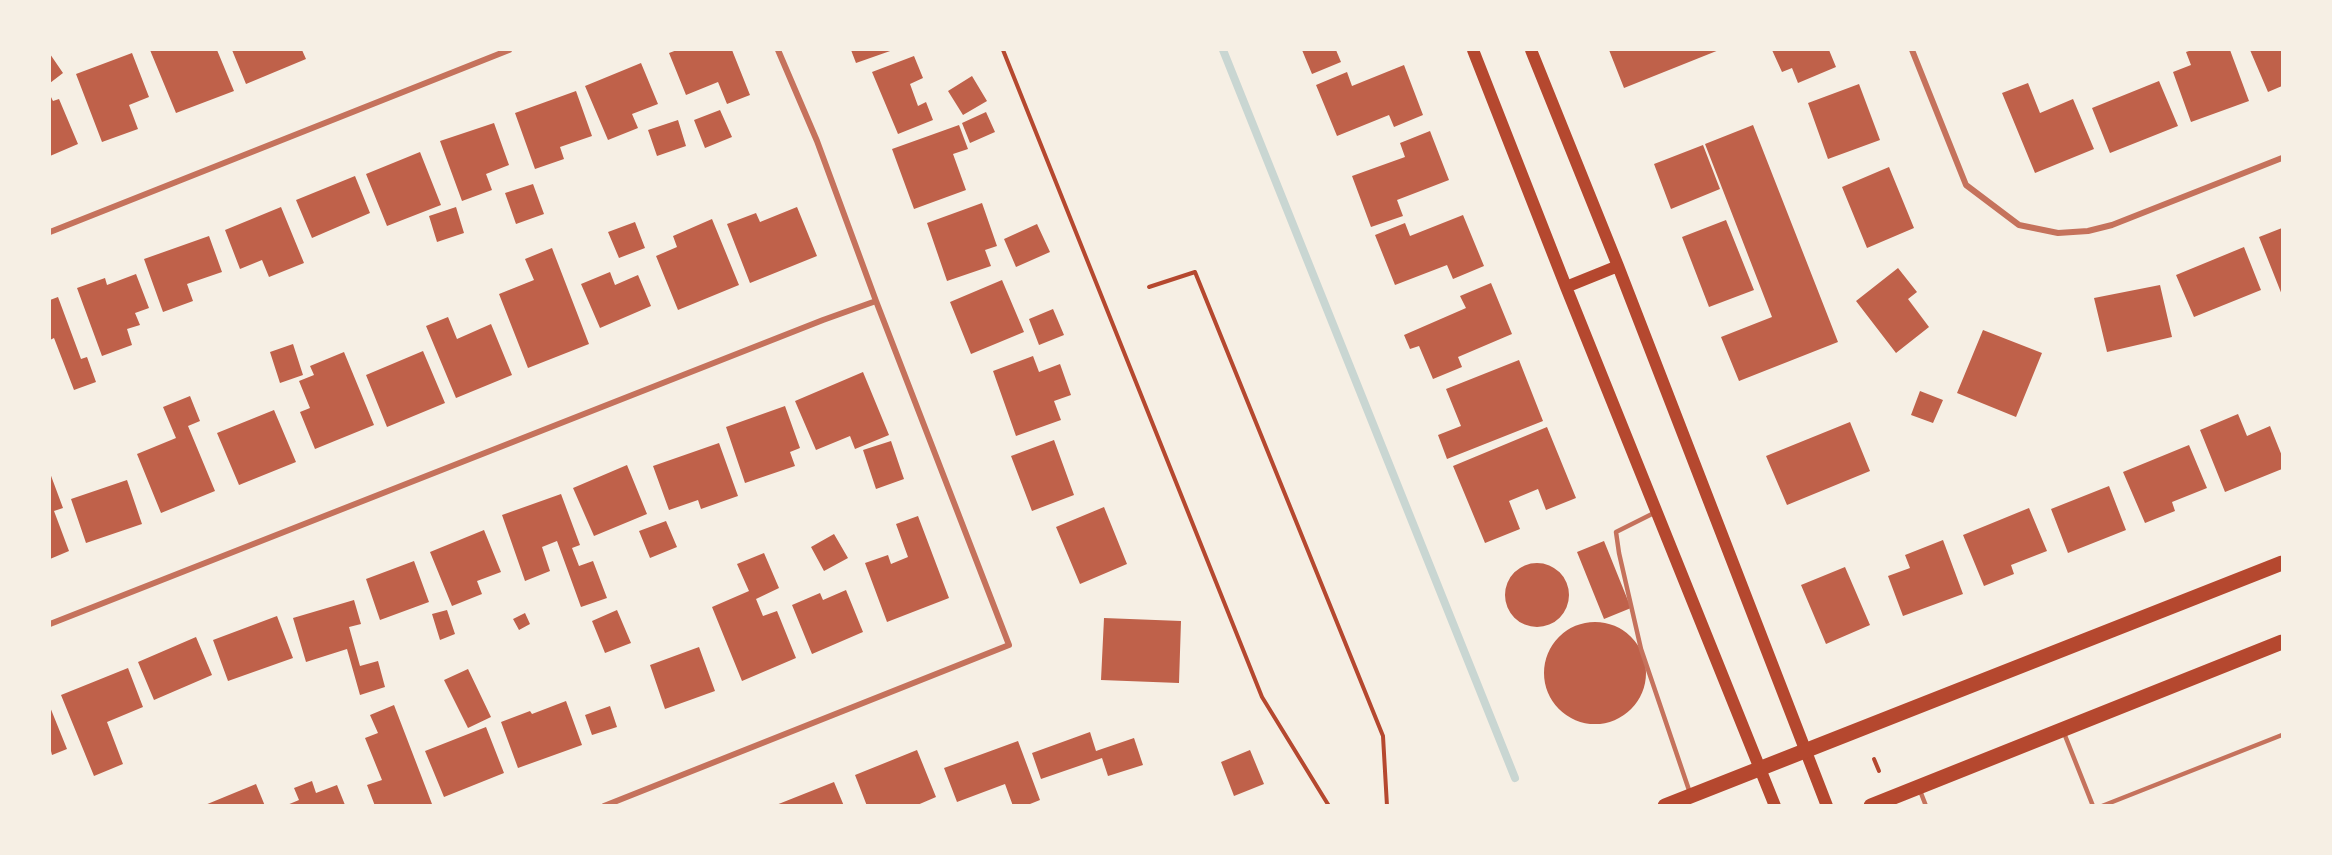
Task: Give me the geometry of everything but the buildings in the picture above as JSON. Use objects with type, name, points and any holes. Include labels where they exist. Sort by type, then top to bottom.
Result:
[{"type":"main road","points":[[1473,50],[1566,287],[1776,806]]},
{"type":"main road","points":[[1531,50],[1827,806]]},
{"type":"main road","points":[[1566,287],[1617,266]]},
{"type":"main road","points":[[1665,806],[2283,563]]},
{"type":"main road","points":[[1871,806],[2283,642]]},
{"type":"street","points":[[50,232],[509,50]]},
{"type":"street","points":[[604,806],[1009,645],[876,301],[817,141],[778,50]]},
{"type":"street","points":[[1912,50],[1966,185],[2019,225],[2058,233],[2088,231],[2112,225],[2283,158]]},
{"type":"street","points":[[50,624],[876,301]]},
{"type":"lane","points":[[1657,512],[1616,532],[1641,649],[1691,795]]},
{"type":"lane","points":[[2062,729],[2093,806]]},
{"type":"lane","points":[[2102,806],[2283,735]]},
{"type":"lane","points":[[1919,787],[1926,806]]},
{"type":"path","points":[[1003,50],[1262,697],[1329,806]]},
{"type":"path","points":[[1149,287],[1195,272],[1383,736],[1387,806]]},
{"type":"path","points":[[1874,759],[1880,771]]},
{"type":"waterway","points":[[1223,50],[1515,778]]}]
